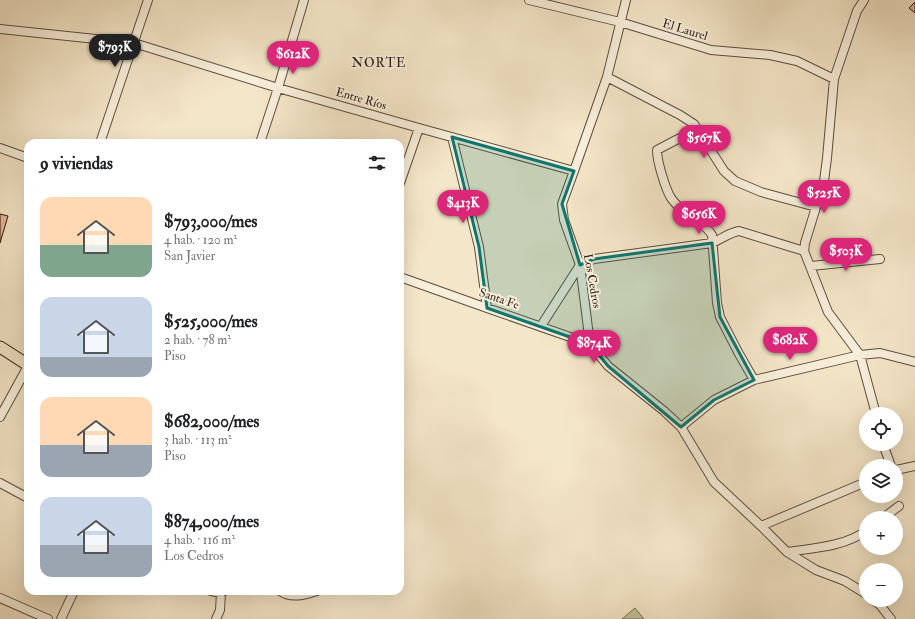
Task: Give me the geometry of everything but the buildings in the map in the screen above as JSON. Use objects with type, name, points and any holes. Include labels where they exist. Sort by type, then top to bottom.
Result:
[{"type":"main road","points":[[0,347],[24,363]]},
{"type":"street","points":[[101,139],[148,0]]},
{"type":"street","points":[[261,139],[304,0]]},
{"type":"street","name":"El Laurel","points":[[529,0],[620,22],[711,50],[770,55],[797,61],[834,79]]},
{"type":"street","name":"Los Cedros","points":[[590,344],[580,265],[564,220],[562,204],[607,77],[626,0]]},
{"type":"street","points":[[864,0],[857,11],[834,79],[828,158],[824,181],[805,243],[804,251],[828,312],[860,354],[874,407]]},
{"type":"street","name":"Entre Ríos","points":[[0,29],[134,43],[278,88],[574,171]]},
{"type":"street","points":[[607,77],[680,115],[694,124],[724,171],[734,181],[761,192],[816,207]]},
{"type":"street","points":[[404,171],[419,128]]},
{"type":"street","points":[[698,129],[657,150],[657,158],[668,192],[672,199],[692,218],[709,229],[712,235],[717,304],[720,317],[754,380]]},
{"type":"street","points":[[452,137],[479,247],[487,308]]},
{"type":"street","points":[[0,148],[24,157]]},
{"type":"street","points":[[541,326],[580,265],[594,259],[712,243],[720,240],[730,233],[739,231],[804,251]]},
{"type":"street","points":[[811,266],[880,259]]},
{"type":"street","name":"Santa Fe","points":[[404,278],[590,344]]},
{"type":"street","points":[[590,344],[608,366],[664,411],[681,427],[714,482],[787,552],[816,570],[845,581],[859,590]]},
{"type":"street","points":[[681,427],[714,400],[754,380],[860,354],[880,353],[915,362]]},
{"type":"street","points":[[0,417],[24,373]]},
{"type":"street","points":[[903,469],[915,466]]},
{"type":"street","points":[[0,483],[24,496]]},
{"type":"street","points":[[761,526],[859,485]]},
{"type":"street","points":[[892,511],[899,506]]},
{"type":"street","points":[[787,552],[841,544],[859,536]]},
{"type":"street","points":[[61,619],[72,595]]},
{"type":"street","points":[[216,619],[220,610],[222,595]]},
{"type":"street","points":[[290,595],[300,595]]},
{"type":"street","points":[[0,598],[48,619]]},
{"type":"street","points":[[882,607],[891,619]]},
{"type":"highlighted area","points":[[452,137],[574,171],[562,204],[580,265],[594,259],[712,243],[720,317],[754,380],[714,400],[681,427],[608,366],[590,344],[487,308],[479,247]]},
{"type":"green space","points":[[635,608],[644,619],[622,619]]},
{"type":"district","name":"NORTE","points":[[379,63]]}]
